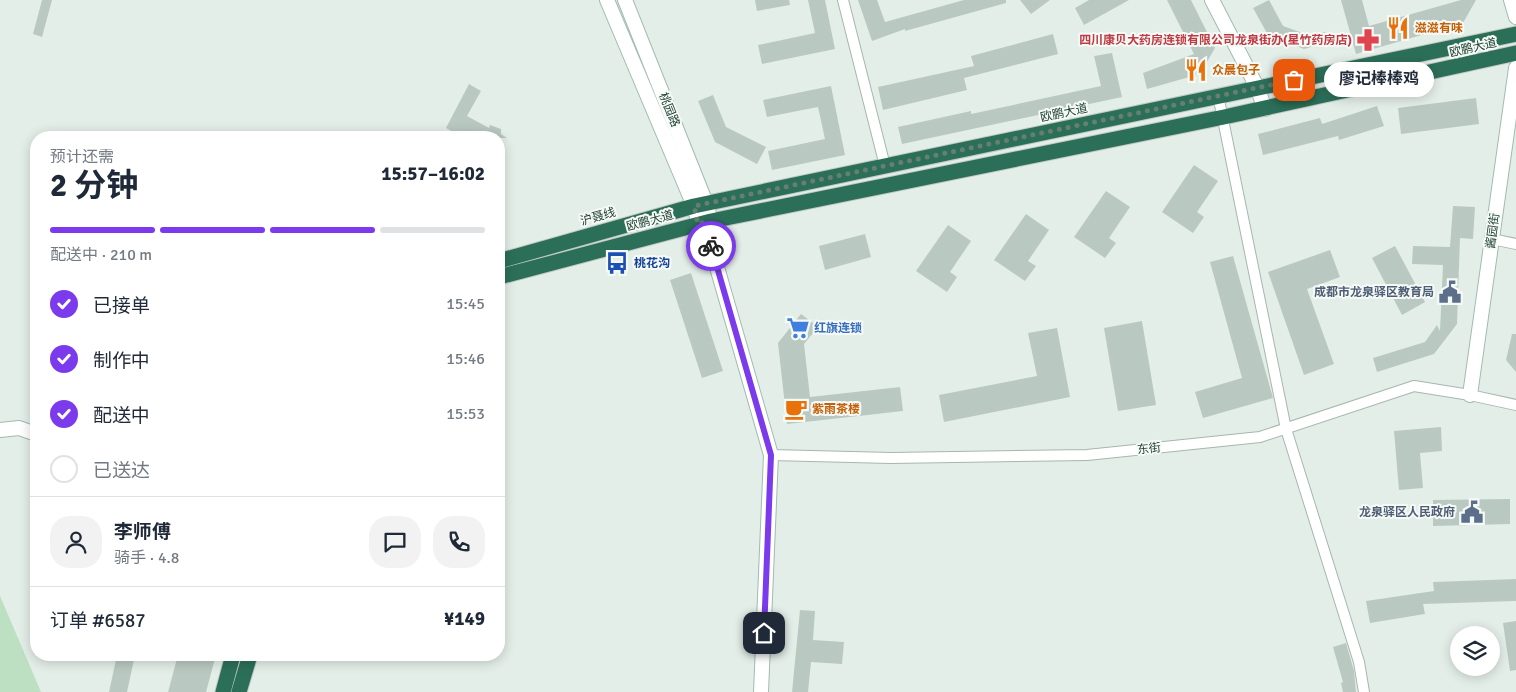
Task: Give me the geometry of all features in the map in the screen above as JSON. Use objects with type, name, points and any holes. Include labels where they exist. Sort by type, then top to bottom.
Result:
[{"type":"highway","name":"欧鹏大道","points":[[700,204],[1516,34]]},
{"type":"highway","name":"欧鹏大道","points":[[505,274],[705,222],[1265,109],[1516,53]]},
{"type":"highway","name":"沪聂线","points":[[505,259],[700,204]]},
{"type":"highway","points":[[223,692],[231,661]]},
{"type":"highway","points":[[239,692],[248,661]]},
{"type":"street","points":[[607,0],[700,204]]},
{"type":"street","name":"桃园路","points":[[625,0],[700,204],[771,455],[761,692]]},
{"type":"street","points":[[843,0],[885,166]]},
{"type":"street","points":[[1212,0],[1257,87],[1265,109]]},
{"type":"street","points":[[1511,0],[1516,17]]},
{"type":"street","name":"酱园街","points":[[1470,395],[1516,68]]},
{"type":"street","points":[[1218,95],[1286,429],[1359,662],[1364,692]]},
{"type":"street","points":[[1492,239],[1516,244]]},
{"type":"street","name":"东街","points":[[771,455],[891,458],[1087,455],[1260,438],[1414,386],[1516,404]]},
{"type":"street","points":[[0,430],[19,428],[30,432]]},
{"type":"green space","points":[[0,596],[41,692],[0,692]]},
{"type":"building","points":[[42,0],[52,0],[42,37],[33,34]]},
{"type":"building","points":[[755,0],[789,0],[790,5],[757,11]]},
{"type":"building","points":[[808,0],[825,0],[835,49],[762,64],[758,45],[815,33]]},
{"type":"building","points":[[858,0],[877,0],[885,22],[964,0],[1006,0],[1006,3],[905,31],[905,29],[872,41]]},
{"type":"building","points":[[1020,0],[1050,0],[1031,14]]},
{"type":"building","points":[[1089,0],[1129,0],[1084,25],[1075,8]]},
{"type":"building","points":[[1167,0],[1191,0],[1215,48],[1200,74],[1147,89],[1143,73],[1194,54]]},
{"type":"building","points":[[1269,0],[1283,26],[1311,36],[1325,32],[1328,42],[1304,49],[1268,35],[1253,8]]},
{"type":"building","points":[[1341,0],[1362,0],[1369,26],[1461,0],[1476,0],[1463,23],[1356,54]]},
{"type":"building","points":[[1053,34],[1058,54],[964,78],[967,90],[883,110],[878,87],[974,66],[971,56]]},
{"type":"building","points":[[1112,53],[1122,97],[902,144],[898,127],[971,111],[971,114],[1101,86],[1094,56]]},
{"type":"building","points":[[469,84],[481,91],[467,116],[489,128],[490,125],[501,129],[501,131],[452,131],[446,128]]},
{"type":"building","points":[[831,86],[845,155],[772,170],[768,151],[825,139],[818,107],[767,117],[763,100]]},
{"type":"building","points":[[713,95],[726,127],[766,147],[757,164],[715,142],[698,101]]},
{"type":"building","points":[[1476,98],[1479,124],[1401,134],[1398,108]]},
{"type":"building","points":[[1377,106],[1384,126],[1339,140],[1338,136],[1263,155],[1258,134],[1320,118],[1322,124]]},
{"type":"building","points":[[1194,165],[1218,181],[1197,212],[1204,217],[1193,233],[1162,212]]},
{"type":"building","points":[[1106,191],[1130,207],[1109,238],[1116,243],[1105,258],[1074,237]]},
{"type":"building","name":"成都市龙泉驿区教育局","points":[[1453,206],[1475,207],[1473,239],[1460,238],[1457,324],[1434,354],[1377,372],[1373,358],[1425,342],[1437,325],[1440,331],[1443,265],[1412,264],[1413,246],[1450,247]]},
{"type":"building","points":[[1026,214],[1049,230],[1028,261],[1036,266],[1025,281],[994,260]]},
{"type":"building","points":[[948,225],[971,241],[950,272],[957,277],[947,292],[916,271]]},
{"type":"building","points":[[865,234],[871,257],[825,270],[819,246]]},
{"type":"building","points":[[1395,246],[1425,302],[1402,315],[1372,258]]},
{"type":"building","points":[[1330,250],[1340,277],[1307,289],[1334,364],[1304,375],[1268,272]]},
{"type":"building","points":[[1233,256],[1273,398],[1203,418],[1195,392],[1242,378],[1210,262]]},
{"type":"building","points":[[691,273],[723,371],[702,378],[670,280]]},
{"type":"building","points":[[801,314],[818,327],[804,344],[810,397],[900,387],[903,411],[787,424],[778,343]]},
{"type":"building","points":[[1142,321],[1156,405],[1118,411],[1104,328]]},
{"type":"building","points":[[1057,328],[1070,397],[944,422],[939,395],[1037,376],[1028,333]]},
{"type":"building","points":[[1512,334],[1516,334],[1516,372],[1506,360]]},
{"type":"building","points":[[1441,427],[1442,451],[1420,453],[1423,488],[1399,490],[1394,431]]},
{"type":"building","name":"龙泉驿区人民政府","points":[[1510,499],[1510,524],[1433,526],[1433,500]]},
{"type":"building","points":[[1516,579],[1516,601],[1423,604],[1425,614],[1370,623],[1366,601],[1434,591],[1433,582]]},
{"type":"building","points":[[800,610],[815,611],[813,640],[844,642],[842,664],[811,662],[808,692],[792,692]]},
{"type":"building","points":[[1516,621],[1516,670],[1510,671],[1503,623]]},
{"type":"building","points":[[1346,643],[1354,671],[1356,692],[1343,692],[1341,683],[1343,682],[1333,647]]},
{"type":"building","points":[[116,661],[134,661],[127,692],[109,692]]},
{"type":"building","points":[[176,661],[214,661],[206,692],[168,692]]},
{"type":"way so far","points":[[711,246],[704,222],[698,224],[694,206],[1294,80]]},
{"type":"place","name":"滋滋有味","points":[[1398,28]]},
{"type":"place","name":"四川康贝大药房连锁有限公司龙泉街办(星竹药房店)","points":[[1368,40]]},
{"type":"place","name":"众晨包子","points":[[1196,70]]},
{"type":"place","name":"廖记棒棒鸡","points":[[1294,80]]},
{"type":"place","name":"桃花沟","points":[[617,263]]},
{"type":"place","name":"成都市龙泉驿区教育局","points":[[1450,292]]},
{"type":"place","name":"红旗连锁","points":[[798,328]]},
{"type":"place","name":"紫雨茶楼","points":[[796,409]]},
{"type":"place","name":"龙泉驿区人民政府","points":[[1472,512]]},
{"type":"route","points":[[711,246],[771,455],[764,633]]}]
